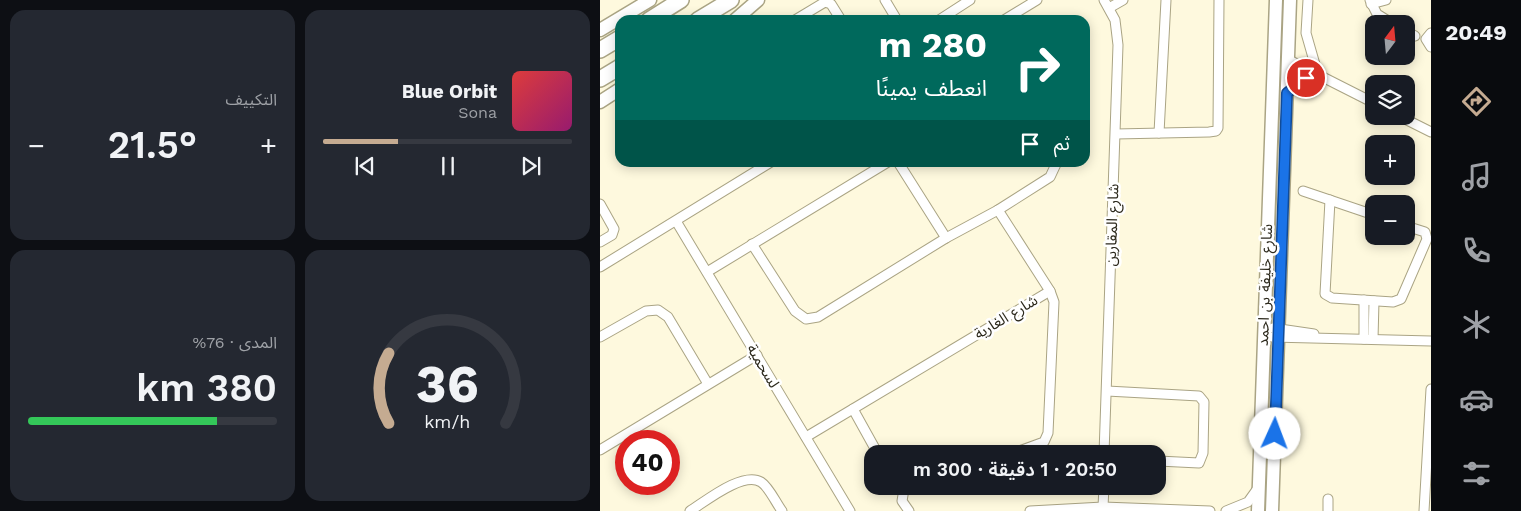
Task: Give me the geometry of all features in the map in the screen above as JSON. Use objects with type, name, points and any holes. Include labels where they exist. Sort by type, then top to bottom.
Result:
[{"type":"highway","points":[[657,15],[681,0]]},
{"type":"highway","points":[[706,15],[731,0]]},
{"type":"highway","points":[[600,45],[615,40]]},
{"type":"highway","points":[[600,50],[615,41]]},
{"type":"highway","points":[[600,79],[615,70]]},
{"type":"street","points":[[625,15],[650,0]]},
{"type":"street","points":[[740,15],[758,0]]},
{"type":"street","points":[[885,0],[894,15]]},
{"type":"street","points":[[953,15],[970,0]]},
{"type":"street","points":[[1012,15],[1037,0]]},
{"type":"street","points":[[1107,3],[1122,0]]},
{"type":"street","points":[[1159,133],[1166,0]]},
{"type":"street","points":[[1116,131],[1159,133],[1216,131],[1218,128],[1219,0]]},
{"type":"street","name":"شارع خليفة بن احمد","points":[[1258,511],[1276,0]]},
{"type":"street","name":"شارع خليفة بن احمد","points":[[1272,511],[1290,0]]},
{"type":"street","points":[[1308,0],[1306,33],[1318,75]]},
{"type":"street","points":[[1379,15],[1370,2],[1386,0]]},
{"type":"street","points":[[804,15],[826,2],[831,4],[838,15]]},
{"type":"street","name":"شارع المقارين","points":[[1104,445],[1118,32],[1107,3]]},
{"type":"street","points":[[600,30],[615,21]]},
{"type":"street","points":[[1431,33],[1426,38],[1431,47]]},
{"type":"street","points":[[1289,60],[1365,98]]},
{"type":"street","points":[[1287,93],[1306,78],[1318,75]]},
{"type":"street","points":[[600,102],[615,92]]},
{"type":"street","points":[[1415,124],[1431,132]]},
{"type":"street","points":[[600,267],[763,167]]},
{"type":"street","points":[[707,272],[880,167]]},
{"type":"street","points":[[901,167],[946,238]]},
{"type":"street","points":[[752,244],[795,311],[806,319],[818,317],[946,238],[998,210],[1050,177],[1055,167]]},
{"type":"street","points":[[1303,191],[1365,212]]},
{"type":"street","points":[[1330,200],[1325,294],[1332,298],[1392,302],[1402,299],[1427,239],[1425,232],[1415,229]]},
{"type":"street","points":[[600,204],[614,229],[612,235],[600,242]]},
{"type":"street","points":[[998,210],[1050,291]]},
{"type":"street","name":"لسحمية","points":[[676,220],[850,511]]},
{"type":"street","name":"شارع الغارية","points":[[806,437],[1050,291],[1054,302],[1048,433],[1044,442],[1036,445]]},
{"type":"street","points":[[1364,300],[1364,339]]},
{"type":"street","points":[[1373,339],[1374,301]]},
{"type":"street","points":[[600,337],[646,311],[658,310],[668,317],[708,384]]},
{"type":"street","points":[[1263,331],[1317,339],[1318,337],[1431,341]]},
{"type":"street","points":[[600,450],[757,355]]},
{"type":"street","points":[[1424,511],[1428,495],[1431,389]]},
{"type":"street","points":[[1107,391],[1199,396],[1204,402],[1203,453],[1199,463],[1166,461]]},
{"type":"street","points":[[853,409],[873,445]]},
{"type":"street","points":[[690,511],[741,480],[754,480],[762,482],[782,511]]},
{"type":"street","points":[[1226,511],[1248,502],[1258,488]]},
{"type":"street","points":[[902,495],[902,501],[909,511]]},
{"type":"street","points":[[1103,507],[1104,495]]},
{"type":"street","points":[[1328,499],[1328,511]]},
{"type":"street","points":[[1030,511],[1103,507],[1210,511]]},
{"type":"route","points":[[1275,434],[1287,93],[1297,83],[1306,78]]}]
